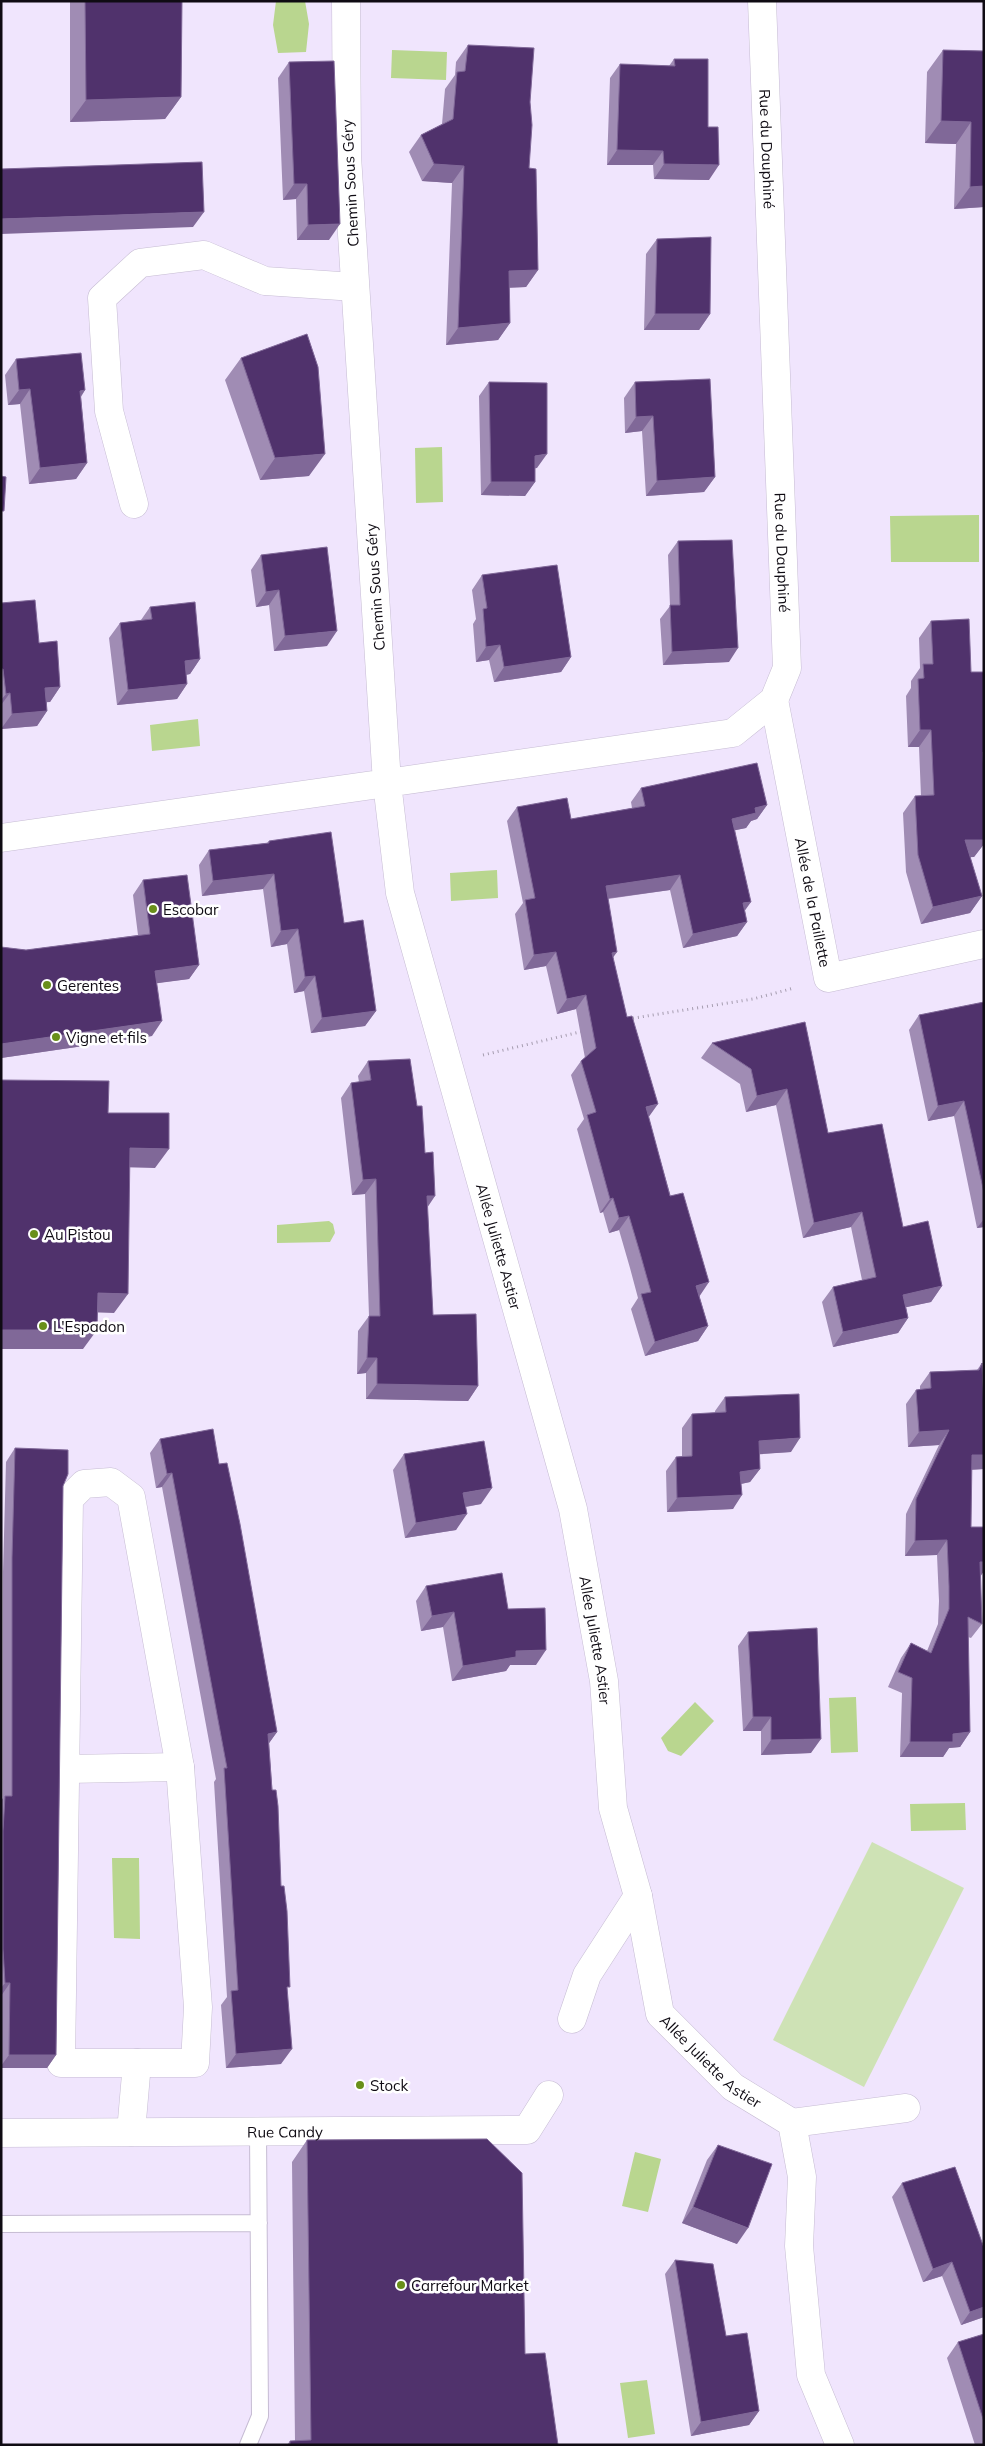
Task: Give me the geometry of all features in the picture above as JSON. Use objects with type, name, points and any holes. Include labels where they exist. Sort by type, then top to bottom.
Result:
[{"type":"street","name":"Chemin Sous Géry","points":[[346,1],[347,156],[387,784]]},
{"type":"street","name":"Rue du Dauphiné","points":[[387,784],[733,733],[774,700],[787,668],[761,43],[762,1]]},
{"type":"street","points":[[134,504],[109,411],[102,298],[140,263],[204,255],[265,281],[355,287]]},
{"type":"street","name":"Allée de la Paillette","points":[[774,700],[828,978],[984,944]]},
{"type":"street","points":[[1,838],[387,784]]},
{"type":"street","name":"Allée Juliette Astier","points":[[387,784],[400,893],[573,1509],[604,1681],[613,1808],[638,1896],[660,2014],[733,2087],[792,2123]]},
{"type":"street","points":[[111,1482],[131,1498],[180,1767],[198,2007],[195,2063],[61,2063],[69,1499],[84,1484],[111,1482]]},
{"type":"street","points":[[66,1769],[180,1767]]},
{"type":"street","points":[[572,2019],[587,1975],[638,1896]]},
{"type":"street","points":[[131,2132],[137,2063]]},
{"type":"street","name":"Rue Candy","points":[[1,2133],[527,2130],[549,2095]]},
{"type":"street","points":[[840,2445],[811,2375],[799,2246],[802,2177],[792,2123],[906,2108]]},
{"type":"lane","points":[[248,2445],[260,2416],[258,2131]]},
{"type":"lane","points":[[1,2224],[259,2223]]},
{"type":"path","points":[[619,1022],[638,1017],[753,999],[828,978]]},
{"type":"path","points":[[448,1063],[591,1029]]},
{"type":"shaded area","points":[[276,1],[305,1],[309,24],[306,52],[278,53],[273,25]]},
{"type":"shaded area","points":[[392,50],[447,52],[446,80],[391,78]]},
{"type":"shaded area","points":[[442,447],[443,502],[416,503],[415,448]]},
{"type":"shaded area","points":[[979,515],[979,562],[891,562],[890,516]]},
{"type":"shaded area","points":[[198,719],[200,746],[152,751],[150,725]]},
{"type":"shaded area","points":[[497,870],[498,898],[451,901],[450,873]]},
{"type":"shaded area","points":[[329,1221],[333,1224],[335,1233],[330,1242],[277,1243],[277,1225]]},
{"type":"shaded area","points":[[856,1697],[858,1752],[831,1753],[829,1698]]},
{"type":"shaded area","points":[[695,1702],[714,1721],[681,1756],[668,1751],[661,1738]]},
{"type":"shaded area","points":[[965,1803],[966,1830],[911,1831],[910,1804]]},
{"type":"shaded area","points":[[872,1842],[964,1888],[864,2087],[773,2040]]},
{"type":"shaded area","points":[[112,1858],[139,1858],[140,1939],[114,1938]]},
{"type":"shaded area","points":[[635,2152],[661,2159],[648,2212],[622,2206]]},
{"type":"shaded area","points":[[647,2380],[655,2434],[628,2438],[620,2383]]},
{"type":"building","points":[[85,1],[182,1],[181,97],[86,100]]},
{"type":"building","points":[[468,45],[534,48],[530,102],[532,125],[529,168],[536,169],[538,270],[509,271],[510,323],[458,328],[464,166],[434,164],[421,135],[453,119],[457,72],[465,71]]},
{"type":"building","points":[[943,50],[984,51],[984,186],[970,187],[971,122],[941,121]]},
{"type":"building","points":[[674,59],[708,59],[708,127],[718,127],[719,165],[664,164],[663,151],[617,150],[620,64],[675,66]]},
{"type":"building","points":[[334,61],[340,224],[308,225],[307,184],[294,184],[289,62]]},
{"type":"building","points":[[202,162],[204,212],[1,219],[1,169]]},
{"type":"building","points":[[711,237],[710,314],[655,314],[657,239]]},
{"type":"building","points":[[307,334],[318,367],[325,454],[275,458],[241,358]]},
{"type":"building","points":[[81,353],[85,390],[80,391],[87,463],[40,468],[30,389],[19,390],[16,359]]},
{"type":"building","points":[[710,379],[715,477],[657,481],[653,416],[636,417],[635,382]]},
{"type":"building","points":[[489,382],[547,383],[547,454],[535,456],[535,482],[491,482]]},
{"type":"building","points":[[1,476],[6,477],[4,511],[1,511]]},
{"type":"building","points":[[732,540],[738,648],[672,652],[670,605],[680,605],[678,541]]},
{"type":"building","points":[[327,547],[337,631],[285,636],[279,590],[266,592],[261,555]]},
{"type":"building","points":[[557,565],[571,657],[504,667],[500,645],[486,647],[483,609],[487,608],[482,575]]},
{"type":"building","points":[[35,600],[39,643],[57,641],[60,687],[45,688],[47,711],[12,714],[10,693],[6,694],[3,669],[1,669],[1,603]]},
{"type":"building","points":[[195,602],[200,659],[185,661],[187,684],[128,690],[120,623],[152,619],[150,607]]},
{"type":"building","points":[[969,619],[971,672],[984,672],[984,840],[965,840],[982,896],[933,907],[918,855],[915,796],[934,795],[931,730],[920,730],[918,679],[924,678],[923,664],[933,664],[931,621]]},
{"type":"building","points":[[757,763],[767,805],[755,808],[756,813],[732,819],[751,902],[743,903],[747,922],[693,934],[680,875],[606,886],[617,952],[612,953],[627,1017],[632,1016],[658,1104],[646,1107],[670,1196],[683,1193],[709,1282],[696,1286],[708,1326],[655,1342],[641,1294],[651,1292],[629,1216],[619,1218],[613,1198],[610,1199],[587,1115],[596,1112],[581,1061],[596,1048],[586,995],[567,999],[556,952],[534,955],[525,900],[535,898],[517,807],[567,798],[571,819],[645,806],[641,788]]},
{"type":"building","points":[[331,832],[344,923],[363,920],[376,1011],[322,1018],[315,976],[305,977],[298,929],[281,931],[274,874],[213,881],[209,850],[269,843],[269,841]]},
{"type":"building","points":[[187,875],[199,965],[155,971],[162,1021],[1,1044],[1,947],[26,950],[150,934],[143,880]]},
{"type":"building","points":[[984,1002],[984,1193],[964,1101],[938,1106],[919,1015]]},
{"type":"building","points":[[805,1022],[828,1133],[882,1124],[903,1227],[928,1221],[942,1286],[903,1295],[908,1318],[843,1332],[833,1287],[876,1277],[862,1212],[814,1223],[787,1089],[757,1096],[751,1069],[712,1043]]},
{"type":"building","points":[[410,1059],[417,1106],[422,1106],[425,1153],[433,1152],[435,1196],[427,1196],[433,1315],[476,1314],[478,1386],[377,1384],[377,1358],[367,1358],[369,1316],[380,1316],[376,1179],[363,1180],[351,1083],[371,1080],[368,1061]]},
{"type":"building","points":[[1,1080],[109,1081],[108,1113],[169,1113],[169,1149],[130,1148],[128,1294],[98,1293],[97,1330],[1,1330]]},
{"type":"building","points":[[982,1363],[984,1455],[972,1455],[971,1527],[984,1527],[984,1562],[980,1562],[982,1624],[968,1617],[970,1732],[953,1734],[953,1742],[910,1742],[912,1678],[898,1672],[911,1643],[931,1653],[949,1609],[947,1540],[915,1541],[916,1499],[949,1430],[919,1432],[916,1390],[931,1388],[930,1372],[979,1370]]},
{"type":"building","points":[[799,1394],[800,1438],[759,1441],[760,1469],[740,1472],[742,1495],[677,1498],[676,1457],[692,1456],[692,1414],[726,1412],[725,1397]]},
{"type":"building","points":[[213,1429],[219,1464],[227,1463],[240,1524],[277,1732],[268,1734],[272,1790],[276,1790],[278,1806],[281,1886],[284,1886],[287,1911],[290,1987],[287,1987],[292,2049],[236,2054],[231,1991],[238,1990],[224,1768],[227,1768],[172,1473],[167,1474],[160,1439]]},
{"type":"building","points":[[484,1441],[492,1488],[463,1493],[467,1514],[416,1523],[404,1454]]},
{"type":"building","points":[[15,1448],[68,1450],[68,1474],[63,1486],[56,2055],[9,2055],[10,1983],[5,1983],[3,1949],[3,1831],[5,1796],[12,1796],[12,1558]]},
{"type":"building","points":[[502,1573],[508,1609],[545,1608],[546,1650],[516,1651],[516,1657],[463,1666],[454,1612],[432,1616],[426,1586]]},
{"type":"building","points":[[817,1628],[821,1739],[771,1740],[771,1717],[753,1717],[748,1632]]},
{"type":"building","name":"Carrefour Market","points":[[487,2139],[522,2173],[525,2354],[545,2353],[558,2445],[290,2445],[290,2441],[311,2440],[307,2140]]},
{"type":"building","points":[[718,2145],[772,2164],[748,2228],[693,2207]]},
{"type":"building","points":[[955,2167],[984,2248],[984,2307],[970,2312],[952,2262],[933,2269],[902,2183]]},
{"type":"building","points":[[675,2260],[713,2264],[726,2336],[747,2333],[759,2411],[701,2422]]},
{"type":"building","points":[[984,2334],[984,2422],[958,2342]]},
{"type":"place","name":"Escobar","points":[[153,909]]},
{"type":"place","name":"Gerentes","points":[[47,985]]},
{"type":"place","name":"Vigne et fils","points":[[56,1037]]},
{"type":"place","name":"Au Pistou","points":[[34,1234]]},
{"type":"place","name":"L'Espadon","points":[[43,1326]]},
{"type":"place","name":"Stock","points":[[360,2085]]},
{"type":"place","name":"Carrefour Market","points":[[401,2285]]}]
